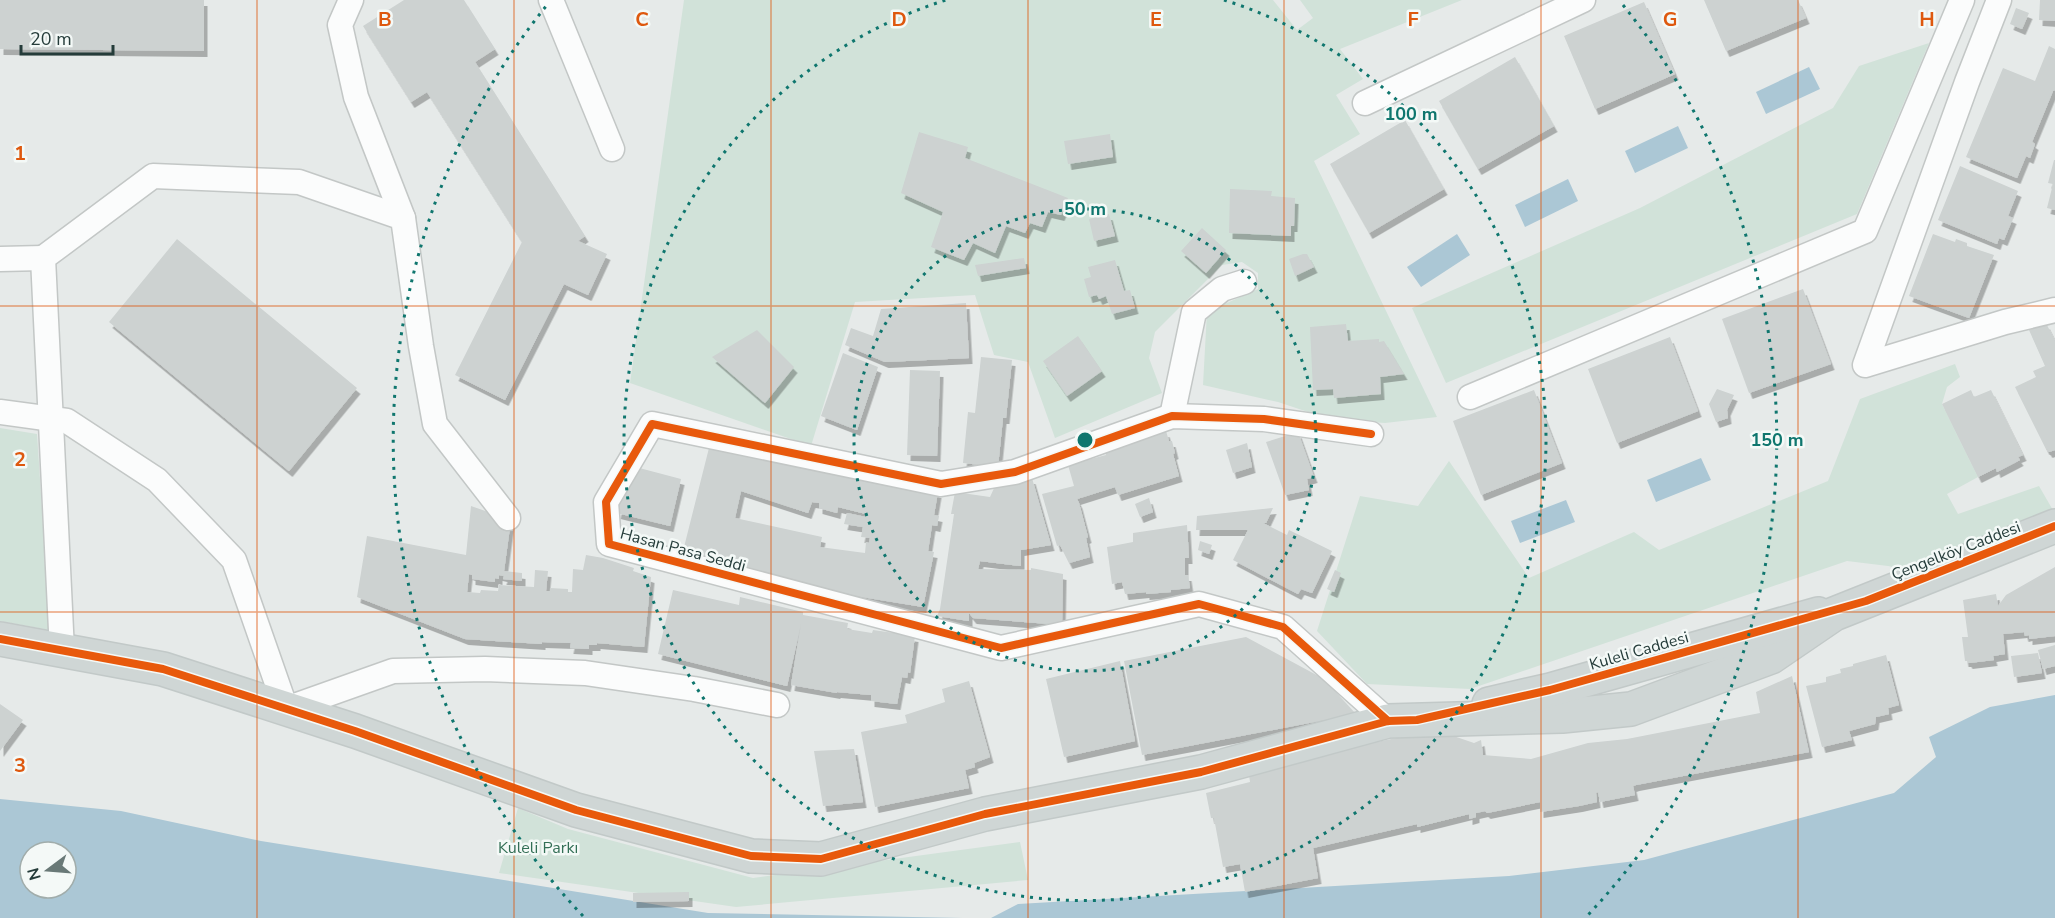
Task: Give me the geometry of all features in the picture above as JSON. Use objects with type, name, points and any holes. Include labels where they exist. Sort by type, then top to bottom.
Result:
[{"type":"main road","name":"Çengelköy Caddesi","points":[[1866,601],[2055,526]]},
{"type":"main road","name":"Kuleli Caddesi","points":[[0,639],[163,669],[355,731],[576,810],[751,855],[821,859],[985,814],[1201,772],[1402,720],[1550,690],[1866,601]]},
{"type":"street","points":[[351,0],[340,25],[356,97],[403,218],[421,346],[435,424],[508,518]]},
{"type":"street","points":[[551,0],[612,149]]},
{"type":"street","points":[[1365,103],[1582,0]]},
{"type":"street","points":[[1470,396],[1865,231],[1962,0]]},
{"type":"street","points":[[1999,0],[1865,365],[2005,322],[2055,310]]},
{"type":"street","points":[[0,259],[43,258],[153,176],[299,182],[403,218]]},
{"type":"street","points":[[43,258],[62,651]]},
{"type":"street","points":[[1172,416],[1194,312],[1222,289],[1244,282]]},
{"type":"street","points":[[0,412],[67,421],[157,480],[234,560],[286,709],[393,671],[485,669],[585,673],[694,689],[777,705]]},
{"type":"street","name":"Hasan Pasa Seddi","points":[[1371,434],[1264,419],[1172,416],[1015,472],[941,484],[652,424],[606,502],[609,544],[1001,648],[1199,604],[1283,627],[1402,720]]},
{"type":"green space","points":[[684,0],[1273,0],[1297,30],[1313,18],[1300,0],[1462,0],[1340,49],[1363,79],[1336,95],[1360,134],[1314,161],[1437,417],[1385,423],[1329,419],[1278,402],[1203,385],[1207,312],[1258,289],[1258,273],[1242,262],[1222,265],[1155,332],[1149,358],[1162,393],[1055,438],[1028,362],[994,355],[975,295],[855,302],[811,446],[630,383]]},
{"type":"green space","points":[[1929,43],[1857,214],[1446,383],[1412,308],[1640,208],[1833,108],[1859,66]]},
{"type":"green space","points":[[1955,364],[1960,377],[1947,387],[1942,404],[1978,477],[1947,494],[1958,514],[2039,486],[2054,512],[1912,571],[1847,561],[1470,689],[1367,684],[1317,631],[1360,496],[1418,506],[1449,461],[1529,578],[1634,532],[1659,550],[1828,481],[1860,399]]},
{"type":"green space","points":[[0,428],[37,434],[50,630],[0,621]]},
{"type":"green space","name":"Kuleli Parkı","points":[[518,808],[568,829],[753,878],[1020,842],[1028,880],[736,907],[499,873]]},
{"type":"water","points":[[1809,67],[1820,89],[1766,114],[1756,92]]},
{"type":"water","points":[[1678,126],[1688,148],[1635,173],[1625,151]]},
{"type":"water","points":[[1568,179],[1578,201],[1525,227],[1515,205]]},
{"type":"water","points":[[1457,234],[1470,255],[1421,287],[1407,267]]},
{"type":"water","points":[[1701,458],[1711,480],[1656,502],[1647,480]]},
{"type":"water","points":[[1566,500],[1575,522],[1520,543],[1511,521]]},
{"type":"water","points":[[2055,695],[2055,918],[991,918],[1018,904],[1509,876],[1644,860],[1894,793],[1936,757],[1929,737],[1990,707]]},
{"type":"water","points":[[0,799],[121,811],[261,841],[708,913],[963,918],[0,918]]},
{"type":"building","points":[[0,0],[204,0],[204,51],[0,49]]},
{"type":"building","points":[[404,0],[464,0],[495,49],[475,62],[585,236],[578,241],[607,254],[588,295],[564,284],[505,400],[455,375],[522,242],[427,92],[411,102],[363,26]]},
{"type":"building","points":[[1704,0],[1798,0],[1806,18],[1726,51]]},
{"type":"building","points":[[2040,0],[2055,0],[2055,21],[2039,20]]},
{"type":"building","points":[[1644,2],[1675,74],[1595,109],[1564,36]]},
{"type":"building","points":[[2016,8],[2029,13],[2022,29],[2010,24]]},
{"type":"building","points":[[2049,46],[2055,49],[2055,90],[2032,142],[2035,144],[2030,158],[2026,156],[2017,178],[1966,157],[2003,68],[2035,81]]},
{"type":"building","points":[[1515,57],[1554,126],[1478,169],[1439,101]]},
{"type":"building","points":[[1405,120],[1444,189],[1369,233],[1330,164]]},
{"type":"building","points":[[919,132],[968,147],[965,158],[1068,198],[1061,215],[1048,212],[1042,227],[1030,223],[1025,233],[1006,226],[995,253],[973,243],[964,260],[931,247],[943,212],[901,193]]},
{"type":"building","points":[[1110,134],[1113,157],[1068,164],[1064,141]]},
{"type":"building","points":[[2054,160],[2055,210],[2047,208],[2053,184],[2048,183]]},
{"type":"building","points":[[1960,166],[2018,191],[2008,216],[2013,218],[2004,240],[1999,238],[1997,244],[1938,220]]},
{"type":"building","points":[[1230,189],[1272,191],[1271,196],[1295,198],[1294,226],[1291,226],[1291,236],[1229,233]]},
{"type":"building","points":[[1109,214],[1115,236],[1094,241],[1089,219]]},
{"type":"building","points":[[1202,228],[1226,250],[1206,273],[1181,251]]},
{"type":"building","points":[[1933,234],[1955,242],[1956,239],[1967,243],[1967,246],[1994,255],[1969,318],[1909,296]]},
{"type":"building","points":[[177,239],[357,388],[289,471],[109,322]]},
{"type":"building","points":[[1307,254],[1314,267],[1295,276],[1289,259]]},
{"type":"building","points":[[1024,258],[1026,268],[978,276],[975,265]]},
{"type":"building","points":[[1115,260],[1124,291],[1130,290],[1135,308],[1112,314],[1106,296],[1099,299],[1097,295],[1089,297],[1084,279],[1091,277],[1088,267]]},
{"type":"building","points":[[1803,289],[1831,364],[1749,393],[1722,319]]},
{"type":"building","points":[[966,303],[969,358],[885,362],[845,345],[851,328],[873,336],[881,309]]},
{"type":"building","points":[[2046,323],[2055,341],[2055,450],[2049,452],[2015,387],[2036,377],[2033,371],[2045,366],[2029,330]]},
{"type":"building","points":[[1346,324],[1348,341],[1379,339],[1379,342],[1384,341],[1404,374],[1380,377],[1381,394],[1334,398],[1333,389],[1313,390],[1310,327]]},
{"type":"building","points":[[757,330],[794,367],[765,403],[712,357]]},
{"type":"building","points":[[1078,336],[1102,371],[1067,396],[1043,361]]},
{"type":"building","points":[[1670,337],[1698,411],[1617,443],[1588,369]]},
{"type":"building","points":[[843,353],[878,367],[857,430],[821,416]]},
{"type":"building","points":[[981,357],[1012,360],[998,467],[963,463],[968,412],[975,413]]},
{"type":"building","points":[[910,370],[940,371],[937,456],[907,455]]},
{"type":"building","points":[[1717,389],[1734,395],[1727,410],[1728,418],[1716,422],[1709,404]]},
{"type":"building","points":[[1534,390],[1562,463],[1481,495],[1453,421]]},
{"type":"building","points":[[1971,390],[1974,397],[1991,390],[2023,455],[2018,457],[2020,460],[1997,472],[1996,468],[1978,477],[1942,404]]},
{"type":"building","points":[[1166,431],[1169,441],[1172,441],[1179,476],[1118,495],[1115,487],[1077,499],[1088,537],[1086,538],[1090,557],[1069,563],[1060,545],[1057,546],[1042,494],[1074,486],[1068,465],[1106,455],[1104,450]]},
{"type":"building","points":[[1298,432],[1314,477],[1307,479],[1309,490],[1285,495],[1266,442]]},
{"type":"building","points":[[711,440],[938,492],[934,515],[939,516],[937,526],[932,525],[928,551],[934,552],[923,607],[813,589],[681,559]],"holes":[[[741,491],[808,513],[812,502],[819,503],[819,508],[837,513],[838,507],[866,514],[866,517],[847,513],[844,524],[863,527],[861,537],[870,538],[869,543],[866,542],[865,553],[820,547],[822,537],[735,518]]]},
{"type":"building","points":[[1247,443],[1252,467],[1233,473],[1226,450]]},
{"type":"building","points":[[628,465],[681,479],[670,526],[617,513]]},
{"type":"building","points":[[1032,478],[1051,545],[1021,550],[1021,566],[980,561],[978,569],[1031,570],[1031,568],[1063,574],[1062,625],[973,618],[969,613],[969,621],[937,616],[940,609],[954,514],[951,514],[955,492],[990,497],[995,486]]},
{"type":"building","points":[[1149,498],[1153,512],[1140,517],[1135,504]]},
{"type":"building","points":[[471,506],[491,513],[491,515],[511,520],[504,571],[522,573],[522,581],[503,579],[504,576],[499,575],[499,579],[495,578],[495,582],[472,579],[472,575],[469,574],[467,592],[498,591],[499,585],[534,587],[535,570],[548,571],[546,591],[550,591],[550,588],[568,589],[568,592],[572,592],[573,569],[583,570],[586,555],[603,558],[634,568],[633,571],[651,577],[644,647],[597,643],[597,645],[589,645],[589,649],[570,648],[571,643],[542,642],[542,644],[465,639],[357,597],[367,536],[466,555]]},
{"type":"building","points":[[1273,508],[1266,523],[1263,523],[1287,535],[1289,530],[1332,551],[1312,593],[1301,589],[1298,594],[1233,560],[1248,530],[1196,530],[1197,516]]},
{"type":"building","points":[[1187,525],[1189,558],[1185,558],[1185,575],[1188,575],[1190,588],[1171,590],[1171,592],[1125,594],[1122,582],[1112,584],[1107,547],[1133,542],[1133,533]]},
{"type":"building","points":[[1200,541],[1212,545],[1209,554],[1198,550]]},
{"type":"building","points":[[2055,567],[2055,636],[2029,639],[2029,635],[2025,636],[2024,632],[2003,634],[2005,654],[1993,656],[1994,660],[1969,663],[1965,661],[1962,637],[1968,637],[1963,600],[1996,594],[1998,606],[2006,595]]},
{"type":"building","points":[[1335,570],[1341,573],[1334,592],[1327,589]]},
{"type":"building","points":[[673,590],[739,605],[740,597],[803,612],[803,615],[848,623],[847,629],[915,636],[910,673],[908,672],[907,678],[902,677],[897,704],[871,701],[871,695],[837,693],[791,685],[801,624],[787,686],[658,654]]},
{"type":"building","points":[[1246,637],[1324,679],[1356,714],[1142,755],[1124,661]]},
{"type":"building","points":[[2055,645],[2055,666],[2043,669],[2038,650]]},
{"type":"building","points":[[2038,653],[2042,673],[2014,677],[2011,656]]},
{"type":"building","points":[[1886,655],[1899,705],[1888,708],[1889,714],[1876,717],[1875,724],[1849,731],[1852,740],[1822,747],[1806,686],[1826,682],[1826,677],[1841,673],[1840,669]]},
{"type":"building","points":[[1120,661],[1135,741],[1064,757],[1046,679]]},
{"type":"building","points":[[1792,676],[1809,752],[1636,785],[1633,786],[1635,795],[1600,802],[1598,792],[1596,793],[1597,802],[1579,806],[1540,812],[1540,802],[1487,813],[1485,811],[1476,813],[1476,817],[1469,819],[1469,814],[1417,827],[1417,824],[1313,848],[1318,878],[1245,892],[1240,864],[1223,867],[1214,818],[1211,818],[1206,793],[1250,782],[1248,768],[1436,730],[1474,743],[1481,740],[1483,755],[1531,759],[1588,743],[1627,739],[1760,713],[1756,692]]},
{"type":"building","points":[[969,681],[990,757],[974,763],[975,767],[965,770],[969,788],[875,807],[861,732],[907,723],[905,715],[945,702],[942,689]]},
{"type":"building","points":[[0,704],[23,720],[0,751]]},
{"type":"building","points":[[854,749],[863,802],[823,806],[814,751]]},
{"type":"building","points":[[689,892],[689,901],[633,902],[633,893]]},
{"type":"cycle path","points":[[1371,434],[1264,419],[1172,416],[1015,472],[941,484],[652,424],[606,502],[609,544],[1001,648],[1199,604],[1283,627],[1388,721]]},
{"type":"cycle path","points":[[0,639],[163,669],[355,731],[576,810],[751,856],[821,859],[985,814],[1201,772],[1388,721],[1417,720],[1550,690],[1866,601],[2055,526]]}]
